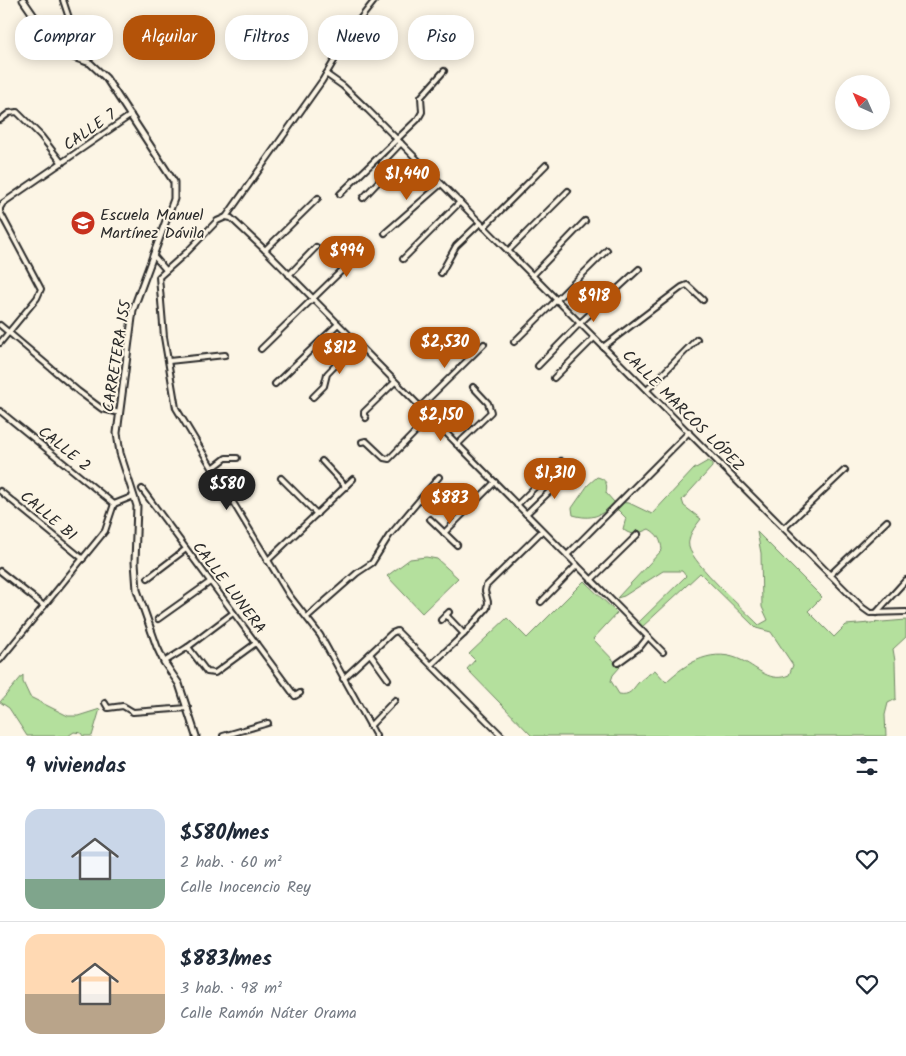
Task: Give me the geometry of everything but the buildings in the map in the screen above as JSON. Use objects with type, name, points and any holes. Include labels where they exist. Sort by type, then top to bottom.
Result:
[{"type":"street","name":"CARRETERA 155","points":[[23,0],[33,15]]},
{"type":"street","points":[[63,0],[68,15]]},
{"type":"street","points":[[375,0],[356,24],[326,74],[226,217],[217,221],[159,277],[176,408],[289,595],[320,635],[376,736]]},
{"type":"street","name":"CARRETERA 155","points":[[81,60],[90,64],[106,78],[174,182],[174,199],[133,310],[117,434],[118,444],[137,506],[135,562],[137,590],[164,662],[179,684],[196,736]]},
{"type":"street","points":[[340,194],[396,138],[418,119],[422,112],[421,97],[444,71]]},
{"type":"street","name":"CALLE MARCOS LÓPEZ","points":[[326,74],[343,86],[396,138],[863,608],[870,613],[876,613]]},
{"type":"street","points":[[0,120],[9,113],[17,112],[41,136],[62,163]]},
{"type":"street","name":"CALLE 7","points":[[8,333],[37,298],[41,289],[0,212],[0,208],[4,203],[131,115]]},
{"type":"street","points":[[363,198],[381,179],[382,163],[400,143]]},
{"type":"street","points":[[484,227],[546,165]]},
{"type":"street","points":[[385,233],[441,184]]},
{"type":"street","points":[[508,251],[568,191]]},
{"type":"street","points":[[265,250],[318,198]]},
{"type":"street","points":[[403,259],[460,202]]},
{"type":"street","points":[[226,217],[231,218],[265,250],[663,652]]},
{"type":"street","points":[[532,276],[585,221]]},
{"type":"street","points":[[441,273],[456,246],[480,223]]},
{"type":"street","points":[[261,349],[369,244]]},
{"type":"street","points":[[289,275],[316,247]]},
{"type":"street","points":[[514,342],[607,250]]},
{"type":"street","points":[[153,255],[166,270]]},
{"type":"street","points":[[538,366],[580,323],[640,269]]},
{"type":"street","points":[[604,347],[682,287],[687,285],[704,300]]},
{"type":"street","points":[[274,384],[338,324]]},
{"type":"street","points":[[0,325],[102,409],[120,413]]},
{"type":"street","points":[[0,343],[8,333]]},
{"type":"street","points":[[554,378],[594,338]]},
{"type":"street","points":[[647,390],[697,339]]},
{"type":"street","points":[[313,397],[324,386],[328,374],[357,343]]},
{"type":"street","points":[[420,407],[484,344]]},
{"type":"street","points":[[169,361],[225,355]]},
{"type":"street","points":[[366,418],[364,412],[395,382]]},
{"type":"street","points":[[457,445],[491,412],[488,403],[473,387]]},
{"type":"street","name":"CALLE 2","points":[[0,411],[114,504]]},
{"type":"street","points":[[362,442],[366,441],[384,458],[389,459],[430,417]]},
{"type":"street","points":[[567,555],[689,432]]},
{"type":"street","points":[[213,468],[226,458],[237,458]]},
{"type":"street","points":[[322,461],[346,487]]},
{"type":"street","points":[[517,505],[561,462]]},
{"type":"street","points":[[784,528],[844,470]]},
{"type":"street","points":[[526,514],[571,471]]},
{"type":"street","points":[[307,617],[357,573],[372,563],[389,536],[439,477]]},
{"type":"street","points":[[281,478],[317,514]]},
{"type":"street","points":[[268,561],[353,479]]},
{"type":"street","points":[[444,533],[495,482]]},
{"type":"street","name":"CALLE LUNERA","points":[[142,489],[295,696],[300,693]]},
{"type":"street","name":"CALLE B1","points":[[0,490],[83,559]]},
{"type":"street","points":[[0,660],[105,532],[114,504],[134,496]]},
{"type":"street","points":[[430,519],[457,545]]},
{"type":"street","points":[[830,575],[887,521]]},
{"type":"street","points":[[432,664],[464,634],[487,608],[486,586],[542,531]]},
{"type":"street","points":[[591,580],[638,534]]},
{"type":"street","points":[[148,578],[186,549]]},
{"type":"street","points":[[542,602],[577,565]]},
{"type":"street","points":[[0,571],[44,606]]},
{"type":"street","points":[[876,613],[906,580]]},
{"type":"street","points":[[158,619],[210,582]]},
{"type":"street","points":[[876,613],[906,612]]},
{"type":"street","points":[[164,662],[188,647],[233,613]]},
{"type":"street","points":[[441,620],[447,613],[464,634]]},
{"type":"street","points":[[343,679],[392,633],[397,631],[502,736]]},
{"type":"street","points":[[618,663],[640,647],[648,637]]},
{"type":"street","points":[[188,647],[207,672],[215,673],[256,643]]},
{"type":"street","points":[[370,654],[388,679]]},
{"type":"street","points":[[370,726],[395,700]]},
{"type":"street","points":[[105,703],[108,708],[123,706],[127,711],[133,712],[188,708]]},
{"type":"street","points":[[223,736],[268,723]]},
{"type":"green space","points":[[708,461],[712,463],[712,467],[682,500],[684,506],[701,519],[690,535],[689,547],[709,575],[759,625],[768,620],[762,607],[761,553],[757,532],[822,597],[808,611],[834,637],[846,625],[906,620],[906,637],[893,649],[896,699],[888,703],[885,715],[886,736],[532,736],[467,669],[475,660],[469,654],[507,618],[527,638],[584,581],[617,613],[593,639],[620,667],[613,675],[611,681],[619,694],[630,692],[640,681],[655,670],[666,682],[683,668],[702,658],[711,656],[722,655],[732,657],[770,676],[782,677],[789,675],[793,665],[771,632],[756,628],[700,573],[641,628],[637,624],[686,576],[682,571],[663,571],[624,596],[617,598],[662,550],[661,543],[655,533],[649,529],[635,534],[623,529],[626,518],[618,510],[608,509],[592,517],[573,515],[572,508],[588,485],[597,477],[606,482],[606,493],[614,502],[629,503],[652,514],[694,469]]},
{"type":"green space","points":[[426,557],[437,559],[458,578],[422,613],[387,576],[410,559]]},
{"type":"green space","points":[[23,675],[23,682],[30,697],[68,716],[78,716],[100,709],[92,736],[83,736],[81,733],[74,732],[68,736],[27,736],[9,708],[0,702]]},
{"type":"place","name":"Escuela Manuel Martínez Dávila","points":[[83,223]]}]
